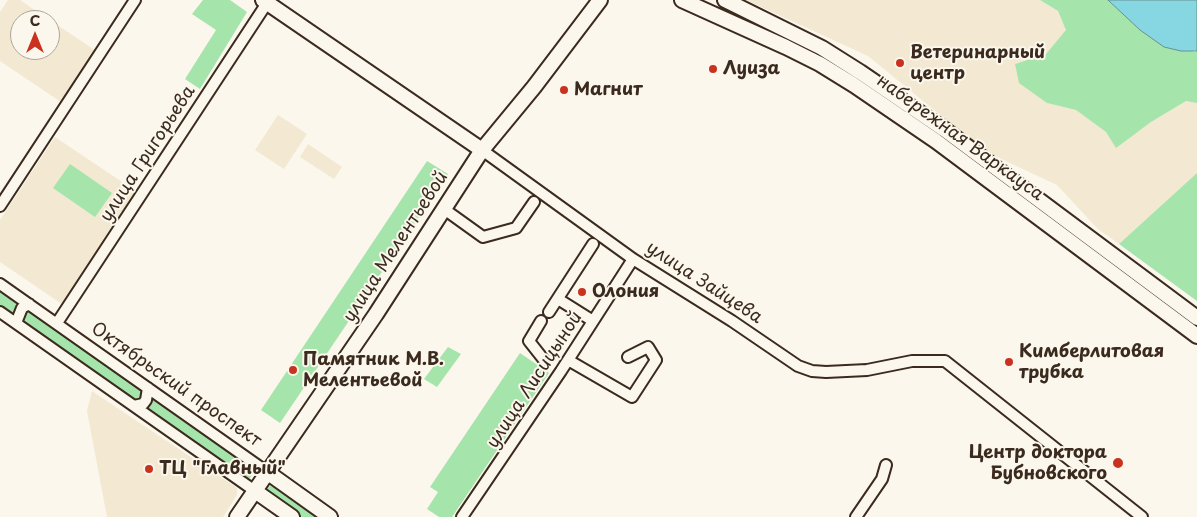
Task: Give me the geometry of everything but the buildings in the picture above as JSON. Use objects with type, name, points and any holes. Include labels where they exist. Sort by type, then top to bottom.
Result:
[{"type":"main road","name":"набережная Варкауса","points":[[682,0],[820,64],[1023,197],[1052,210],[1197,318]]},
{"type":"main road","name":"набережная Варкауса","points":[[725,0],[822,48],[945,130],[1023,197],[1043,221],[1197,336]]},
{"type":"main road","name":"улица Зайцева","points":[[265,1],[482,150]]},
{"type":"main road","name":"улица Мелентьевой","points":[[237,517],[376,314],[482,150],[602,2]]},
{"type":"main road","points":[[1043,221],[1052,210]]},
{"type":"main road","name":"Октябрьский проспект","points":[[267,472],[330,517]]},
{"type":"main road","points":[[255,491],[292,517]]},
{"type":"street","points":[[0,206],[135,0]]},
{"type":"street","name":"улица Григорьева","points":[[57,323],[265,1]]},
{"type":"street","name":"улица Зайцева","points":[[482,150],[633,259],[732,321],[798,366],[812,371],[826,372],[867,370],[912,361],[945,361],[1142,517]]},
{"type":"street","points":[[444,209],[482,237],[516,228],[534,202]]},
{"type":"street","points":[[549,312],[594,244]]},
{"type":"street","name":"улица Лисицыной","points":[[462,517],[568,360],[633,259]]},
{"type":"street","name":"Октябрьский проспект","points":[[0,284],[267,472]]},
{"type":"street","points":[[558,299],[593,321]]},
{"type":"street","points":[[16,324],[22,308],[29,304]]},
{"type":"street","points":[[0,312],[255,491]]},
{"type":"street","points":[[541,320],[529,341],[544,360]]},
{"type":"street","points":[[568,360],[632,397],[656,360],[648,347],[628,357]]},
{"type":"street","points":[[134,406],[142,404],[146,400],[148,388]]},
{"type":"street","points":[[856,517],[882,479],[886,465]]},
{"type":"shaded area","points":[[8,0],[20,0],[34,10],[10,10],[10,60],[60,60],[60,27],[96,51],[61,102],[0,61],[0,12]]},
{"type":"shaded area","points":[[746,0],[1040,0],[1058,11],[1067,30],[1046,54],[1015,64],[1047,103],[1076,110],[1106,132],[1116,147],[1151,122],[1186,101],[1197,103],[1197,173],[1119,244],[1098,229],[1057,185],[995,156],[966,136],[868,56]]},
{"type":"shaded area","points":[[278,115],[307,134],[284,169],[255,150]]},
{"type":"shaded area","points":[[55,137],[137,192],[62,304],[0,262],[0,220]]},
{"type":"shaded area","points":[[308,144],[342,167],[334,179],[300,157]]},
{"type":"shaded area","points":[[92,391],[237,488],[237,495],[223,517],[107,517],[87,411]]},
{"type":"green space","points":[[203,0],[230,0],[247,12],[200,89],[185,79],[216,30],[192,14]]},
{"type":"green space","points":[[1040,0],[1108,0],[1119,9],[1194,52],[1197,51],[1197,103],[1186,101],[1151,122],[1116,148],[1106,132],[1076,110],[1047,103],[1019,83],[1015,64],[1046,54],[1066,30],[1058,11]]},
{"type":"green space","points":[[427,161],[448,174],[280,423],[261,410]]},
{"type":"green space","points":[[70,164],[112,193],[95,217],[53,188]]},
{"type":"green space","points":[[1197,173],[1197,301],[1119,244]]},
{"type":"green space","points":[[0,291],[251,468],[253,473],[250,478],[243,479],[0,307]]},
{"type":"green space","points":[[448,347],[461,354],[437,387],[424,379]]},
{"type":"green space","points":[[520,353],[549,373],[452,517],[439,517],[427,509],[438,492],[430,487]]},
{"type":"green space","points":[[270,486],[276,486],[320,517],[299,517],[268,495],[267,489]]},
{"type":"water","points":[[1108,0],[1197,0],[1197,51],[1181,51],[1164,47],[1140,30]]},
{"type":"place","name":"Ветеринарный центр","points":[[900,63]]},
{"type":"place","name":"Луиза","points":[[713,69]]},
{"type":"place","name":"Магнит","points":[[564,90]]},
{"type":"place","name":"Олония","points":[[582,292]]},
{"type":"place","name":"Кимберлитовая трубка","points":[[1009,362]]},
{"type":"place","name":"Памятник М.В. Мелентьевой","points":[[293,370]]},
{"type":"place","name":"Центр доктора Бубновского","points":[[1118,463]]},
{"type":"place","name":"ТЦ \"Главный\"","points":[[149,469]]}]
